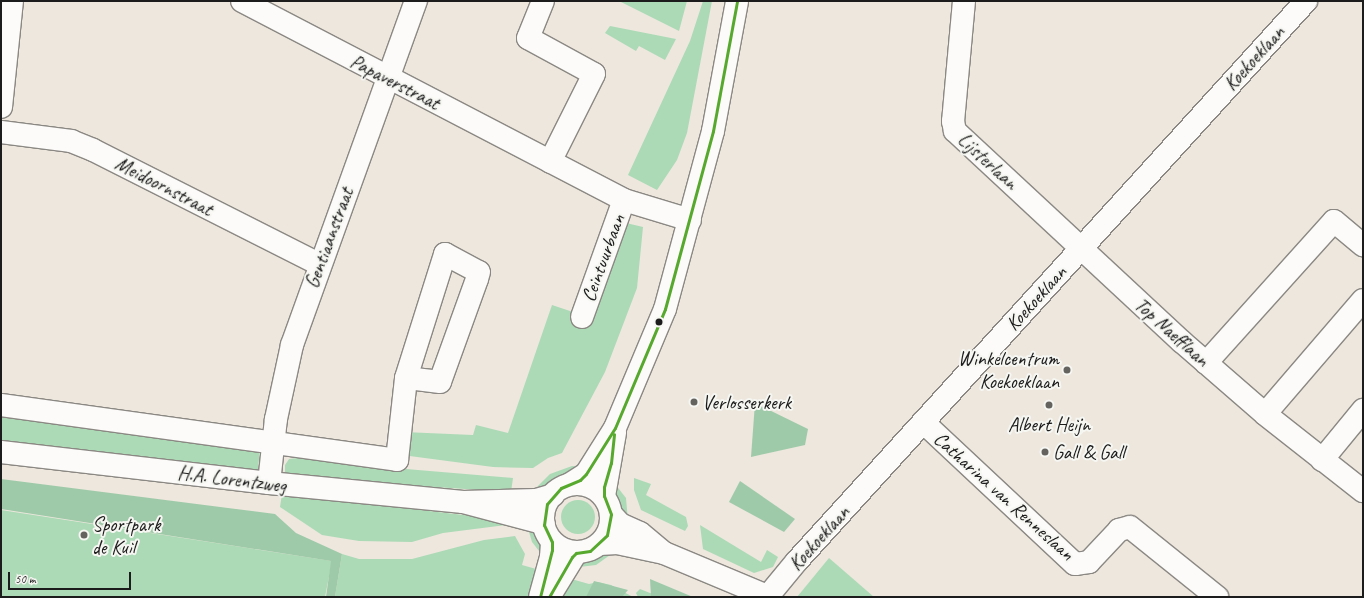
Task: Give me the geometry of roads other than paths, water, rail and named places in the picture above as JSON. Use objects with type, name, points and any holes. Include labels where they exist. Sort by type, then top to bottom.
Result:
[{"type":"street","points":[[1,107],[12,1]]},
{"type":"street","name":"Papaverstraat","points":[[242,1],[386,78],[624,200],[690,220]]},
{"type":"street","name":"Gentiaanstraat","points":[[269,483],[273,442],[292,345],[386,78],[416,1]]},
{"type":"street","points":[[543,1],[528,38],[594,74],[550,162]]},
{"type":"street","points":[[540,597],[551,556],[548,534],[547,504],[562,490],[586,474],[615,428],[665,309],[713,131],[737,1]]},
{"type":"street","name":"Lijsterlaan","points":[[964,1],[953,121],[955,131],[1081,248]]},
{"type":"street","name":"Koekoeklaan","points":[[769,597],[923,422],[1306,1]]},
{"type":"street","name":"Meidoornstraat","points":[[1,132],[71,141],[94,150],[320,264]]},
{"type":"street","name":"Ceintuurbaan","points":[[582,317],[624,200]]},
{"type":"street","points":[[1206,363],[1334,221],[1363,245]]},
{"type":"street","name":"Top Naefflaan","points":[[1081,248],[1206,363],[1265,414],[1363,491]]},
{"type":"street","points":[[445,254],[479,272],[477,279],[440,382],[406,378],[445,254]]},
{"type":"street","points":[[1265,414],[1363,300]]},
{"type":"street","name":"H.A. Lorentzweg","points":[[1,405],[397,460],[406,378]]},
{"type":"street","points":[[1322,460],[1363,410]]},
{"type":"street","name":"Catharina van Renneslaan","points":[[923,422],[1075,564],[1089,562],[1119,530],[1130,527],[1217,597]]},
{"type":"street","points":[[548,534],[562,550],[576,553],[590,551],[600,544],[607,535],[608,505],[615,428]]},
{"type":"street","name":"H.A. Lorentzweg","points":[[1,452],[269,483],[463,502],[536,500],[562,490]]},
{"type":"street","points":[[562,490],[589,486],[608,505],[620,524],[640,533],[664,553]]},
{"type":"street","name":"H.A. Lorentzweg","points":[[463,502],[539,522],[548,534]]},
{"type":"street","points":[[600,544],[617,543],[664,553],[769,597]]},
{"type":"street","points":[[549,597],[576,553]]},
{"type":"place","name":"Winkelcentrum Koekoeklaan","points":[[1067,370]]},
{"type":"place","name":"Verlosserkerk","points":[[694,402]]},
{"type":"place","name":"Albert Heijn","points":[[1049,405]]},
{"type":"place","name":"Gall & Gall","points":[[1045,452]]},
{"type":"place","name":"Sportpark de Kuil","points":[[84,535]]}]
